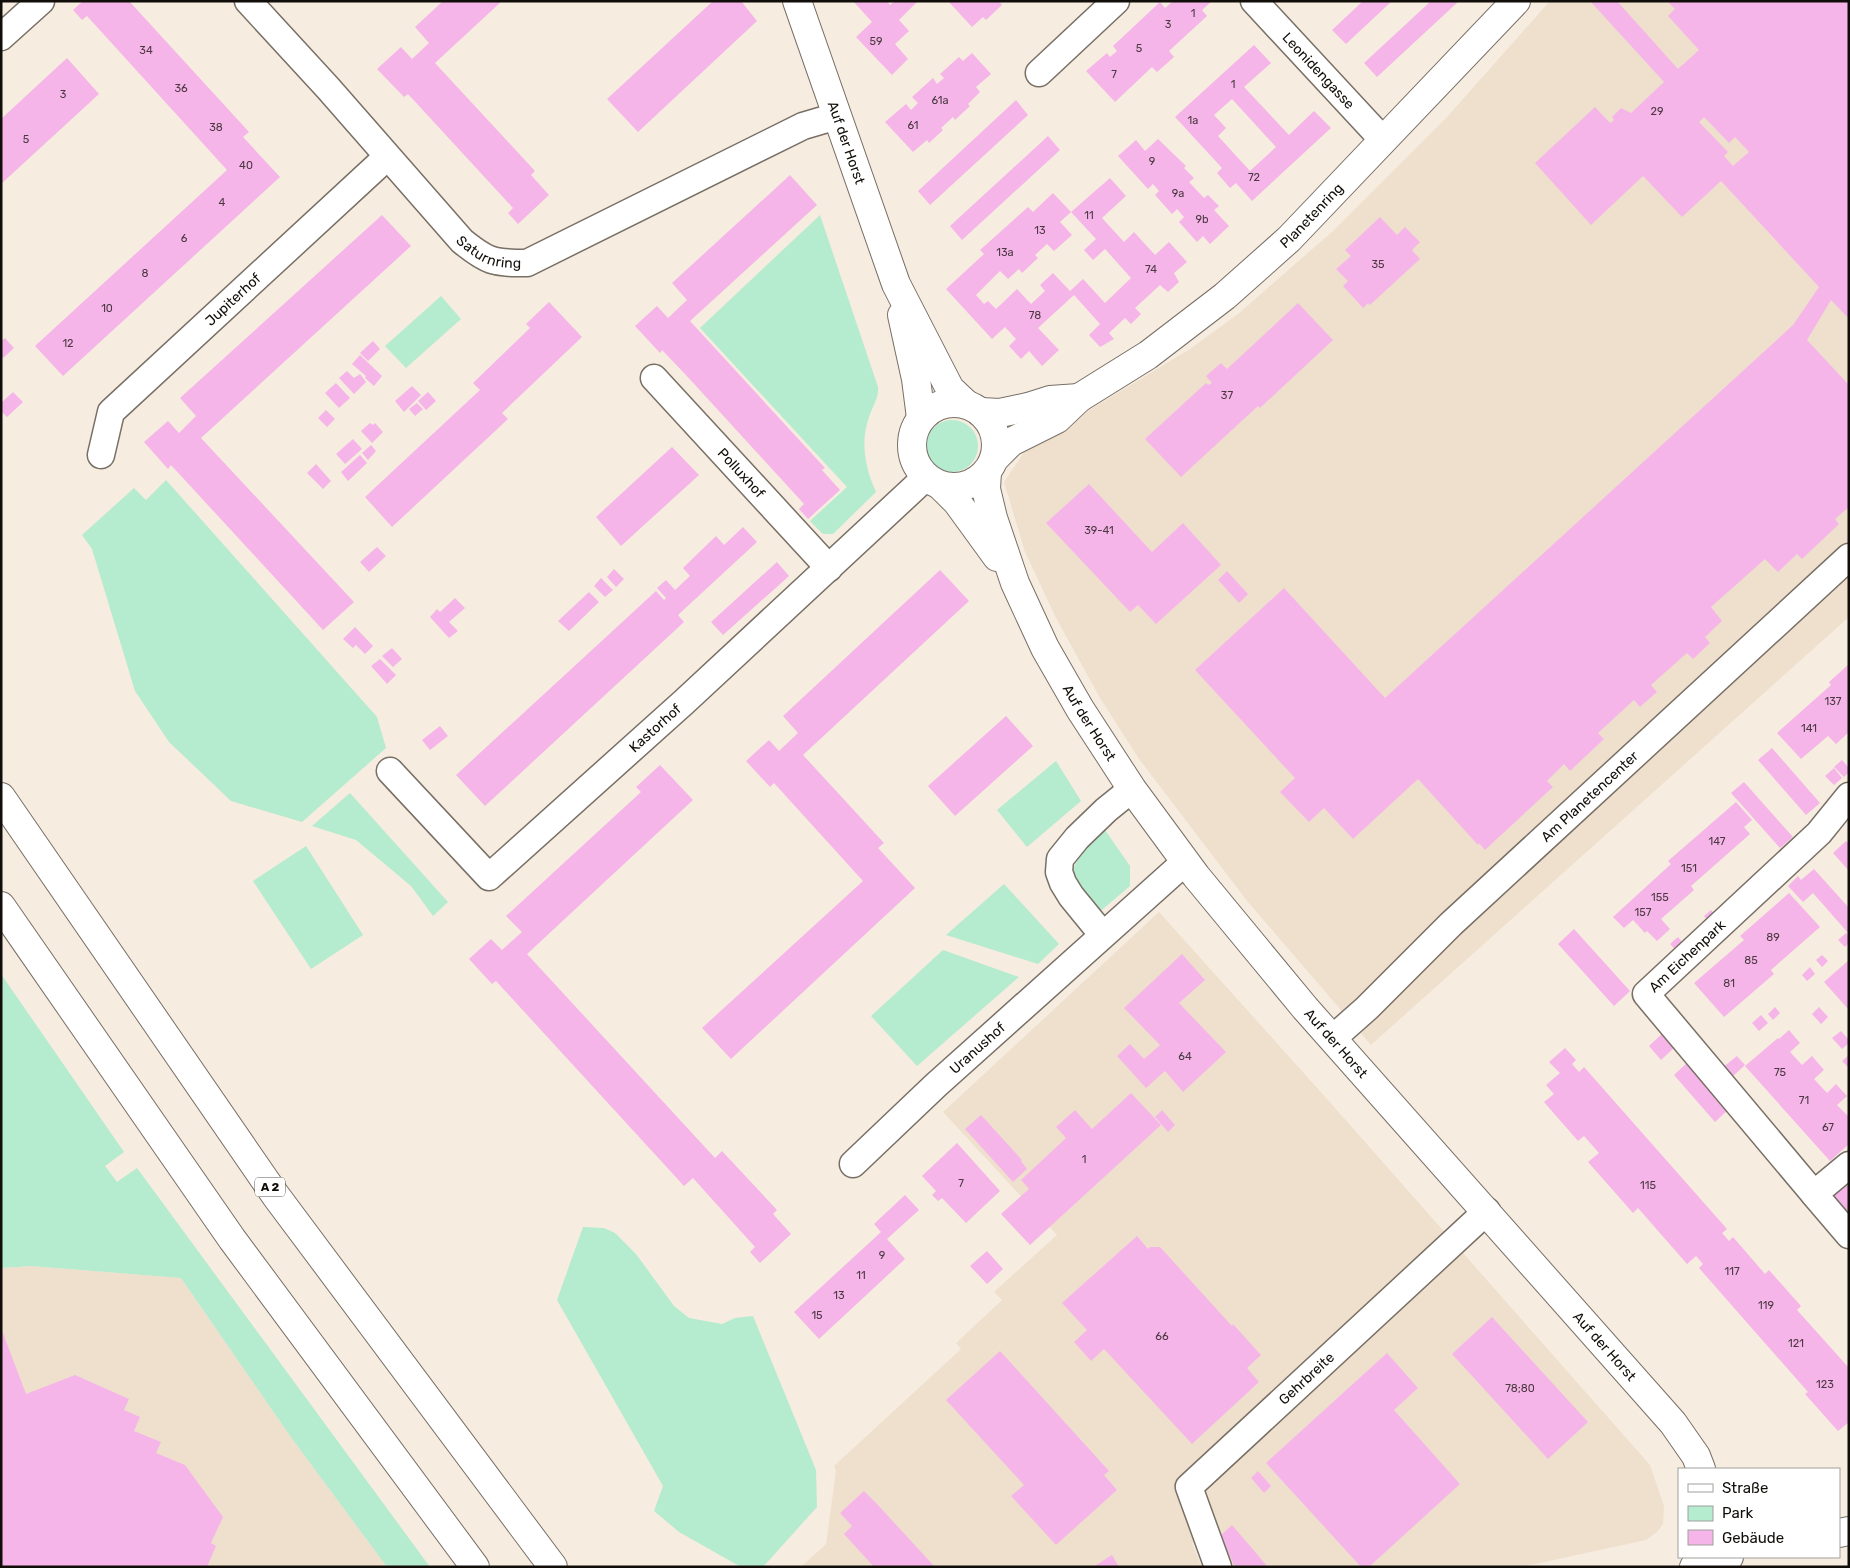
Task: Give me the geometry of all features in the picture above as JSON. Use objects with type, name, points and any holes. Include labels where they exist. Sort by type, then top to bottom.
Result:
[{"type":"main road","name":"Auf der Horst","points":[[797,1],[896,284],[950,389],[974,408]]},
{"type":"main road","name":"Planetenring","points":[[991,465],[1011,442],[1057,419],[1079,398],[1148,355],[1225,296],[1289,239],[1516,1]]},
{"type":"main road","name":"Auf der Horst","points":[[896,284],[907,345],[916,379],[921,418]]},
{"type":"main road","name":"Planetenring","points":[[974,408],[1000,413],[1050,400],[1079,398]]},
{"type":"main road","points":[[950,402],[974,408],[992,425],[997,441],[991,465],[974,483],[958,488],[933,482],[916,465],[911,449],[913,432],[921,418],[933,407],[950,402]]},
{"type":"main road","name":"Auf der Horst","points":[[991,465],[986,489],[993,518],[1015,583],[1045,648],[1080,709],[1132,789],[1185,862],[1332,1039],[1673,1423],[1696,1456],[1701,1468]]},
{"type":"main road","name":"Auf der Horst","points":[[933,482],[957,502],[1015,583]]},
{"type":"main road","name":"A 2","points":[[1,797],[276,1196],[553,1567]]},
{"type":"main road","points":[[1,906],[232,1239],[475,1567]]},
{"type":"main road","points":[[1694,1567],[1722,1560]]},
{"type":"street","points":[[1,37],[41,1]]},
{"type":"street","name":"Saturnring","points":[[248,1],[328,88],[462,241],[482,257],[502,263],[527,263],[803,126],[837,116]]},
{"type":"street","points":[[1039,73],[1116,1]]},
{"type":"street","name":"Leonidengasse","points":[[1254,1],[1384,140]]},
{"type":"street","name":"Jupiterhof","points":[[101,455],[111,412],[387,157]]},
{"type":"street","name":"Polluxhof","points":[[654,378],[829,568]]},
{"type":"street","name":"Kastorhof","points":[[390,771],[489,877],[684,702],[829,568],[933,482]]},
{"type":"street","name":"Am Planetencenter","points":[[1332,1039],[1367,1008],[1451,924],[1849,557]]},
{"type":"street","points":[[1102,934],[1062,883],[1059,872],[1060,860],[1076,838],[1132,789]]},
{"type":"street","name":"Am Eichenpark","points":[[1849,796],[1819,833],[1646,994],[1849,1235]]},
{"type":"street","name":"Uranushof","points":[[853,1164],[1102,934],[1185,862]]},
{"type":"street","points":[[1814,1194],[1849,1164]]},
{"type":"street","name":"Gehrbreite","points":[[1218,1567],[1189,1487],[1487,1212]]},
{"type":"shaded area","points":[[1550,1],[1849,1],[1849,617],[1371,1045],[1248,902],[1139,759],[1100,698],[1056,618],[1025,552],[1004,482],[1027,448],[1190,349],[1238,314],[1333,231],[1447,117]]},
{"type":"shaded area","points":[[1159,912],[1328,1100],[1650,1465],[1664,1506],[1663,1524],[1657,1532],[1646,1540],[1522,1567],[1228,1567],[1214,1533],[1192,1543],[1202,1567],[801,1567],[826,1544],[836,1471],[834,1466],[961,1349],[956,1343],[1002,1300],[994,1292],[1057,1235],[943,1112]]},
{"type":"shaded area","points":[[31,1266],[181,1278],[290,1436],[387,1567],[1,1567],[1,1268]]},
{"type":"green space","points":[[820,215],[878,387],[876,399],[866,426],[864,445],[869,474],[876,492],[833,534],[823,534],[810,521],[847,487],[700,328]]},
{"type":"green space","points":[[441,296],[461,319],[406,368],[385,346]]},
{"type":"green space","points":[[947,420],[957,420],[971,427],[978,441],[978,451],[971,465],[957,472],[947,472],[937,468],[930,461],[926,451],[926,441],[930,431],[937,424]]},
{"type":"green space","points":[[166,480],[377,717],[386,748],[302,822],[231,801],[169,742],[135,691],[92,549],[82,535],[134,488],[146,500]]},
{"type":"green space","points":[[1056,761],[1081,801],[1027,847],[997,810]]},
{"type":"green space","points":[[350,793],[448,902],[433,916],[411,886],[356,840],[312,826]]},
{"type":"green space","points":[[1105,830],[1130,866],[1130,886],[1097,914],[1081,897],[1072,879],[1076,863],[1081,855]]},
{"type":"green space","points":[[306,846],[363,935],[311,969],[253,881]]},
{"type":"green space","points":[[1004,884],[1059,944],[1038,964],[946,935]]},
{"type":"green space","points":[[943,950],[1019,977],[917,1066],[871,1016]]},
{"type":"green space","points":[[1,974],[124,1152],[105,1166],[117,1182],[137,1168],[430,1567],[387,1567],[290,1436],[181,1278],[31,1266],[1,1268]]},
{"type":"green space","points":[[583,1227],[604,1228],[615,1233],[636,1254],[674,1306],[689,1318],[722,1324],[735,1318],[753,1316],[816,1470],[817,1507],[763,1567],[741,1567],[679,1532],[654,1511],[663,1486],[557,1300]]},
{"type":"building","points":[[83,1],[129,1],[249,132],[243,137],[280,177],[63,376],[35,346],[227,170],[87,16],[82,20],[73,10]]},
{"type":"building","points":[[443,1],[502,1],[435,63],[535,171],[531,175],[549,195],[518,224],[508,213],[513,208],[408,94],[404,97],[377,69],[401,47],[412,59],[429,43],[415,27]]},
{"type":"building","points":[[713,1],[741,1],[757,21],[638,132],[607,99]]},
{"type":"building","points":[[853,1],[887,1],[890,5],[895,1],[918,1],[899,20],[909,31],[895,44],[908,59],[892,75],[856,37],[872,22]]},
{"type":"building","points":[[948,1],[999,1],[1002,5],[986,20],[983,17],[972,27]]},
{"type":"building","points":[[1173,1],[1212,1],[1202,10],[1207,16],[1169,51],[1174,57],[1157,72],[1152,67],[1115,102],[1086,71],[1107,53],[1110,57],[1117,51],[1113,46],[1160,2],[1165,8]]},
{"type":"building","points":[[1363,1],[1392,1],[1346,44],[1332,30]]},
{"type":"building","points":[[1431,1],[1459,1],[1377,77],[1364,63]]},
{"type":"building","points":[[1590,1],[1617,1],[1678,69],[1699,50],[1668,16],[1675,9],[1667,1],[1849,1],[1849,319],[1831,300],[1807,340],[1849,385],[1849,507],[1835,519],[1839,524],[1802,559],[1797,554],[1778,572],[1765,559],[1711,607],[1722,621],[1705,637],[1710,643],[1693,659],[1687,653],[1651,685],[1657,692],[1640,707],[1634,700],[1598,733],[1604,739],[1570,771],[1564,764],[1547,781],[1553,787],[1485,850],[1479,843],[1478,845],[1418,779],[1353,839],[1324,808],[1309,822],[1280,792],[1295,778],[1195,670],[1284,588],[1385,698],[1793,325],[1819,287],[1721,181],[1682,217],[1643,176],[1591,225],[1535,163],[1595,107],[1610,123],[1614,120],[1612,117],[1621,108],[1631,113],[1664,82]],"holes":[[[1704,117],[1729,143],[1735,137],[1749,152],[1733,166],[1724,156],[1728,152],[1699,122]]]},
{"type":"building","points":[[1254,45],[1271,63],[1244,87],[1289,135],[1314,111],[1331,128],[1252,201],[1236,183],[1230,188],[1217,173],[1222,168],[1175,117]],"holes":[[[1232,99],[1276,147],[1250,171],[1218,136],[1226,128],[1214,115]]]},
{"type":"building","points":[[972,53],[991,74],[976,87],[980,92],[968,104],[970,106],[955,120],[953,117],[929,143],[927,140],[913,152],[885,122],[906,104],[911,110],[918,103],[912,97],[933,78],[937,84],[944,78],[940,74],[959,57],[963,61]]},
{"type":"building","points":[[67,58],[99,94],[1,184],[1,119]]},
{"type":"building","points":[[1016,100],[1028,115],[930,205],[918,191]]},
{"type":"building","points":[[1048,136],[1060,150],[962,240],[950,226]]},
{"type":"building","points":[[1158,139],[1186,166],[1184,168],[1194,178],[1189,182],[1204,198],[1208,195],[1219,206],[1214,210],[1229,226],[1210,244],[1203,236],[1197,242],[1179,222],[1184,217],[1177,209],[1172,214],[1155,195],[1159,191],[1153,184],[1148,189],[1118,156],[1136,140],[1145,151]]},
{"type":"building","points":[[790,175],[817,205],[690,321],[825,468],[822,470],[840,490],[808,519],[799,509],[804,504],[685,374],[662,350],[660,353],[635,326],[657,306],[668,318],[687,300],[672,283]]},
{"type":"building","points":[[1110,178],[1126,196],[1102,218],[1124,242],[1134,232],[1155,255],[1169,242],[1187,262],[1174,273],[1179,282],[1168,292],[1160,285],[1135,308],[1141,314],[1131,324],[1125,318],[1109,333],[1114,339],[1100,347],[1089,335],[1100,324],[1074,295],[1038,328],[1059,350],[1042,366],[1029,351],[1021,359],[1009,346],[1016,339],[1005,327],[992,339],[946,289],[984,254],[980,250],[1028,207],[1033,212],[1053,193],[1071,212]],"holes":[[[1071,212],[1096,239],[1084,250],[1093,260],[1105,249],[1131,278],[1105,303],[1083,279],[1070,291],[1053,273],[1040,285],[1045,291],[1031,304],[1017,289],[996,309],[988,301],[984,304],[976,295],[1000,271],[1008,279],[1019,269],[1022,273],[1038,258],[1035,255],[1047,244],[1054,251],[1072,235],[1060,222]]]},
{"type":"building","points":[[382,215],[411,246],[201,438],[354,602],[323,630],[171,465],[168,469],[144,442],[168,421],[179,433],[196,416],[180,398]]},
{"type":"building","points":[[1380,217],[1397,235],[1405,227],[1420,242],[1412,250],[1420,259],[1370,305],[1368,303],[1363,308],[1343,286],[1348,281],[1336,269],[1351,256],[1345,250]]},
{"type":"building","points":[[549,302],[582,337],[502,413],[508,419],[392,527],[365,497],[480,390],[473,383],[530,328],[526,324]]},
{"type":"building","points":[[1298,303],[1333,340],[1260,408],[1258,406],[1181,477],[1145,439],[1206,383],[1208,385],[1212,383],[1206,376],[1221,363],[1227,369]]},
{"type":"building","points":[[5,338],[14,348],[3,358],[1,356],[1,341]]},
{"type":"building","points":[[373,341],[380,349],[368,361],[360,353]]},
{"type":"building","points":[[360,355],[382,376],[374,386],[352,364]]},
{"type":"building","points":[[347,371],[354,378],[360,374],[366,382],[354,394],[339,378]]},
{"type":"building","points":[[336,383],[350,398],[339,408],[325,393]]},
{"type":"building","points":[[412,386],[421,395],[404,412],[395,401]]},
{"type":"building","points":[[13,392],[23,402],[7,417],[1,411],[1,403]]},
{"type":"building","points":[[428,392],[436,401],[426,410],[418,401]]},
{"type":"building","points":[[417,403],[423,409],[415,416],[409,409]]},
{"type":"building","points":[[326,410],[335,419],[327,427],[318,418]]},
{"type":"building","points":[[370,423],[373,425],[375,423],[383,432],[372,443],[361,431]]},
{"type":"building","points":[[353,439],[362,449],[345,464],[336,454]]},
{"type":"building","points":[[371,445],[376,451],[368,460],[362,453]]},
{"type":"building","points":[[672,447],[699,475],[621,546],[596,517]]},
{"type":"building","points":[[360,455],[367,463],[348,481],[341,472]]},
{"type":"building","points":[[316,464],[331,481],[323,489],[307,473]]},
{"type":"building","points":[[1089,484],[1152,552],[1183,523],[1221,565],[1156,624],[1138,605],[1130,612],[1046,523]]},
{"type":"building","points":[[743,527],[757,542],[678,615],[684,622],[485,806],[456,775],[656,591],[664,600],[666,598],[657,588],[666,580],[675,590],[690,576],[683,568],[716,536],[724,545]]},
{"type":"building","points":[[377,547],[386,556],[369,572],[360,562]]},
{"type":"building","points":[[777,562],[789,576],[723,635],[711,622]]},
{"type":"building","points":[[614,569],[624,579],[616,587],[607,577]]},
{"type":"building","points":[[940,570],[969,601],[803,755],[884,843],[878,848],[915,888],[731,1059],[702,1028],[863,881],[774,783],[770,787],[746,761],[769,740],[779,751],[798,733],[783,716]]},
{"type":"building","points":[[1227,571],[1248,594],[1239,603],[1218,580]]},
{"type":"building","points":[[601,578],[613,590],[605,597],[594,586]]},
{"type":"building","points":[[589,592],[599,602],[569,631],[558,621]]},
{"type":"building","points":[[455,598],[465,608],[449,622],[458,631],[449,638],[430,617],[437,609],[440,612]]},
{"type":"building","points":[[355,627],[373,646],[365,654],[356,645],[353,648],[343,639]]},
{"type":"building","points":[[392,648],[402,659],[393,667],[382,656]]},
{"type":"building","points":[[380,659],[396,675],[387,684],[371,666]]},
{"type":"building","points":[[1849,664],[1849,732],[1836,744],[1828,736],[1801,759],[1777,733],[1831,685],[1829,682]]},
{"type":"building","points":[[1006,716],[1033,746],[955,816],[928,786]]},
{"type":"building","points":[[440,726],[448,736],[430,750],[422,740]]},
{"type":"building","points":[[1772,748],[1820,803],[1806,815],[1758,760]]},
{"type":"building","points":[[1842,760],[1849,768],[1849,772],[1844,777],[1834,767]]},
{"type":"building","points":[[660,765],[693,800],[527,954],[715,1158],[722,1151],[777,1210],[773,1214],[791,1234],[760,1263],[750,1252],[755,1247],[693,1178],[684,1186],[496,981],[492,984],[469,959],[491,939],[502,950],[522,932],[506,916],[641,792],[636,787]]},
{"type":"building","points":[[1834,768],[1842,778],[1834,785],[1825,776]]},
{"type":"building","points":[[1744,782],[1793,837],[1780,848],[1731,793]]},
{"type":"building","points":[[1736,802],[1752,820],[1744,827],[1750,834],[1691,886],[1694,890],[1661,919],[1670,929],[1657,941],[1647,931],[1645,933],[1633,920],[1624,928],[1613,917],[1671,864],[1668,861]]},
{"type":"building","points":[[1846,841],[1849,844],[1849,871],[1833,853]]},
{"type":"building","points":[[1814,869],[1849,908],[1849,934],[1813,893],[1803,902],[1788,886],[1798,876],[1801,880]]},
{"type":"building","points":[[1789,893],[1820,927],[1771,970],[1774,974],[1724,1017],[1694,983],[1744,940],[1740,936]]},
{"type":"building","points":[[1711,910],[1716,916],[1709,923],[1704,916]]},
{"type":"building","points":[[1574,929],[1630,991],[1614,1006],[1558,944]]},
{"type":"building","points":[[1846,933],[1849,936],[1849,943],[1845,947],[1838,940]]},
{"type":"building","points":[[1678,937],[1684,944],[1677,951],[1670,944]]},
{"type":"building","points":[[1182,954],[1205,980],[1179,1003],[1226,1052],[1183,1092],[1165,1071],[1146,1088],[1117,1056],[1130,1044],[1144,1059],[1160,1045],[1124,1008]]},
{"type":"building","points":[[1822,955],[1828,961],[1822,967],[1816,960]]},
{"type":"building","points":[[1849,960],[1849,1010],[1824,982]]},
{"type":"building","points":[[1810,967],[1815,974],[1807,981],[1802,975]]},
{"type":"building","points":[[1775,1007],[1780,1013],[1773,1020],[1768,1014]]},
{"type":"building","points":[[1819,1007],[1828,1017],[1821,1024],[1812,1014]]},
{"type":"building","points":[[1761,1015],[1768,1023],[1759,1031],[1752,1023]]},
{"type":"building","points":[[1789,1030],[1800,1043],[1790,1052],[1802,1065],[1812,1056],[1824,1070],[1814,1079],[1827,1093],[1836,1084],[1847,1096],[1837,1105],[1849,1117],[1849,1144],[1830,1161],[1745,1066]]},
{"type":"building","points":[[1841,1031],[1849,1040],[1849,1043],[1842,1049],[1832,1038]]},
{"type":"building","points":[[1664,1032],[1676,1046],[1661,1060],[1649,1046]]},
{"type":"building","points":[[1565,1048],[1576,1060],[1572,1064],[1579,1072],[1584,1067],[1727,1229],[1722,1233],[1729,1241],[1733,1237],[1765,1274],[1769,1270],[1801,1306],[1797,1310],[1849,1368],[1849,1422],[1838,1431],[1805,1394],[1808,1392],[1699,1268],[1703,1264],[1696,1256],[1687,1264],[1638,1208],[1633,1213],[1588,1162],[1599,1153],[1584,1136],[1578,1141],[1544,1102],[1554,1094],[1546,1085],[1560,1073],[1549,1062]]},
{"type":"building","points":[[1849,1055],[1849,1068],[1842,1061]]},
{"type":"building","points":[[1737,1056],[1745,1065],[1731,1078],[1722,1068]]},
{"type":"building","points":[[1689,1061],[1731,1107],[1715,1122],[1674,1075]]},
{"type":"building","points":[[1131,1093],[1161,1125],[1030,1245],[1001,1214],[1029,1189],[1021,1180],[1066,1138],[1056,1127],[1075,1110],[1092,1129]]},
{"type":"building","points":[[1162,1110],[1175,1125],[1168,1132],[1155,1117]]},
{"type":"building","points":[[981,1115],[1022,1160],[1027,1169],[1013,1182],[965,1129]]},
{"type":"building","points":[[957,1143],[1000,1191],[966,1223],[942,1198],[938,1201],[932,1195],[936,1191],[922,1176]]},
{"type":"building","points":[[1846,1184],[1849,1187],[1849,1209],[1839,1218],[1826,1203]]},
{"type":"building","points":[[905,1195],[919,1210],[887,1239],[905,1259],[819,1339],[794,1312],[881,1232],[874,1224]]},
{"type":"building","points":[[1137,1236],[1148,1249],[1150,1247],[1160,1247],[1261,1355],[1247,1368],[1259,1382],[1192,1444],[1104,1349],[1091,1361],[1074,1342],[1087,1330],[1062,1303]]},
{"type":"building","points":[[987,1251],[1003,1269],[987,1284],[970,1266]]},
{"type":"building","points":[[1492,1317],[1588,1422],[1548,1459],[1452,1354]]},
{"type":"building","points":[[1,1328],[26,1394],[75,1375],[129,1399],[124,1410],[140,1417],[134,1431],[161,1442],[156,1453],[185,1465],[223,1517],[211,1543],[216,1546],[207,1567],[1,1567]]},
{"type":"building","points":[[1000,1351],[1109,1471],[1104,1475],[1117,1490],[1056,1545],[1011,1496],[1024,1485],[946,1400]]},
{"type":"building","points":[[1387,1353],[1418,1388],[1394,1410],[1460,1484],[1369,1567],[1361,1567],[1266,1463]]},
{"type":"building","points":[[1258,1471],[1271,1486],[1264,1493],[1251,1478]]},
{"type":"building","points":[[864,1491],[935,1567],[874,1567],[844,1534],[852,1526],[840,1513]]},
{"type":"building","points":[[1232,1525],[1268,1567],[1235,1567],[1220,1536]]},
{"type":"building","points":[[1112,1555],[1119,1567],[1093,1567]]}]
